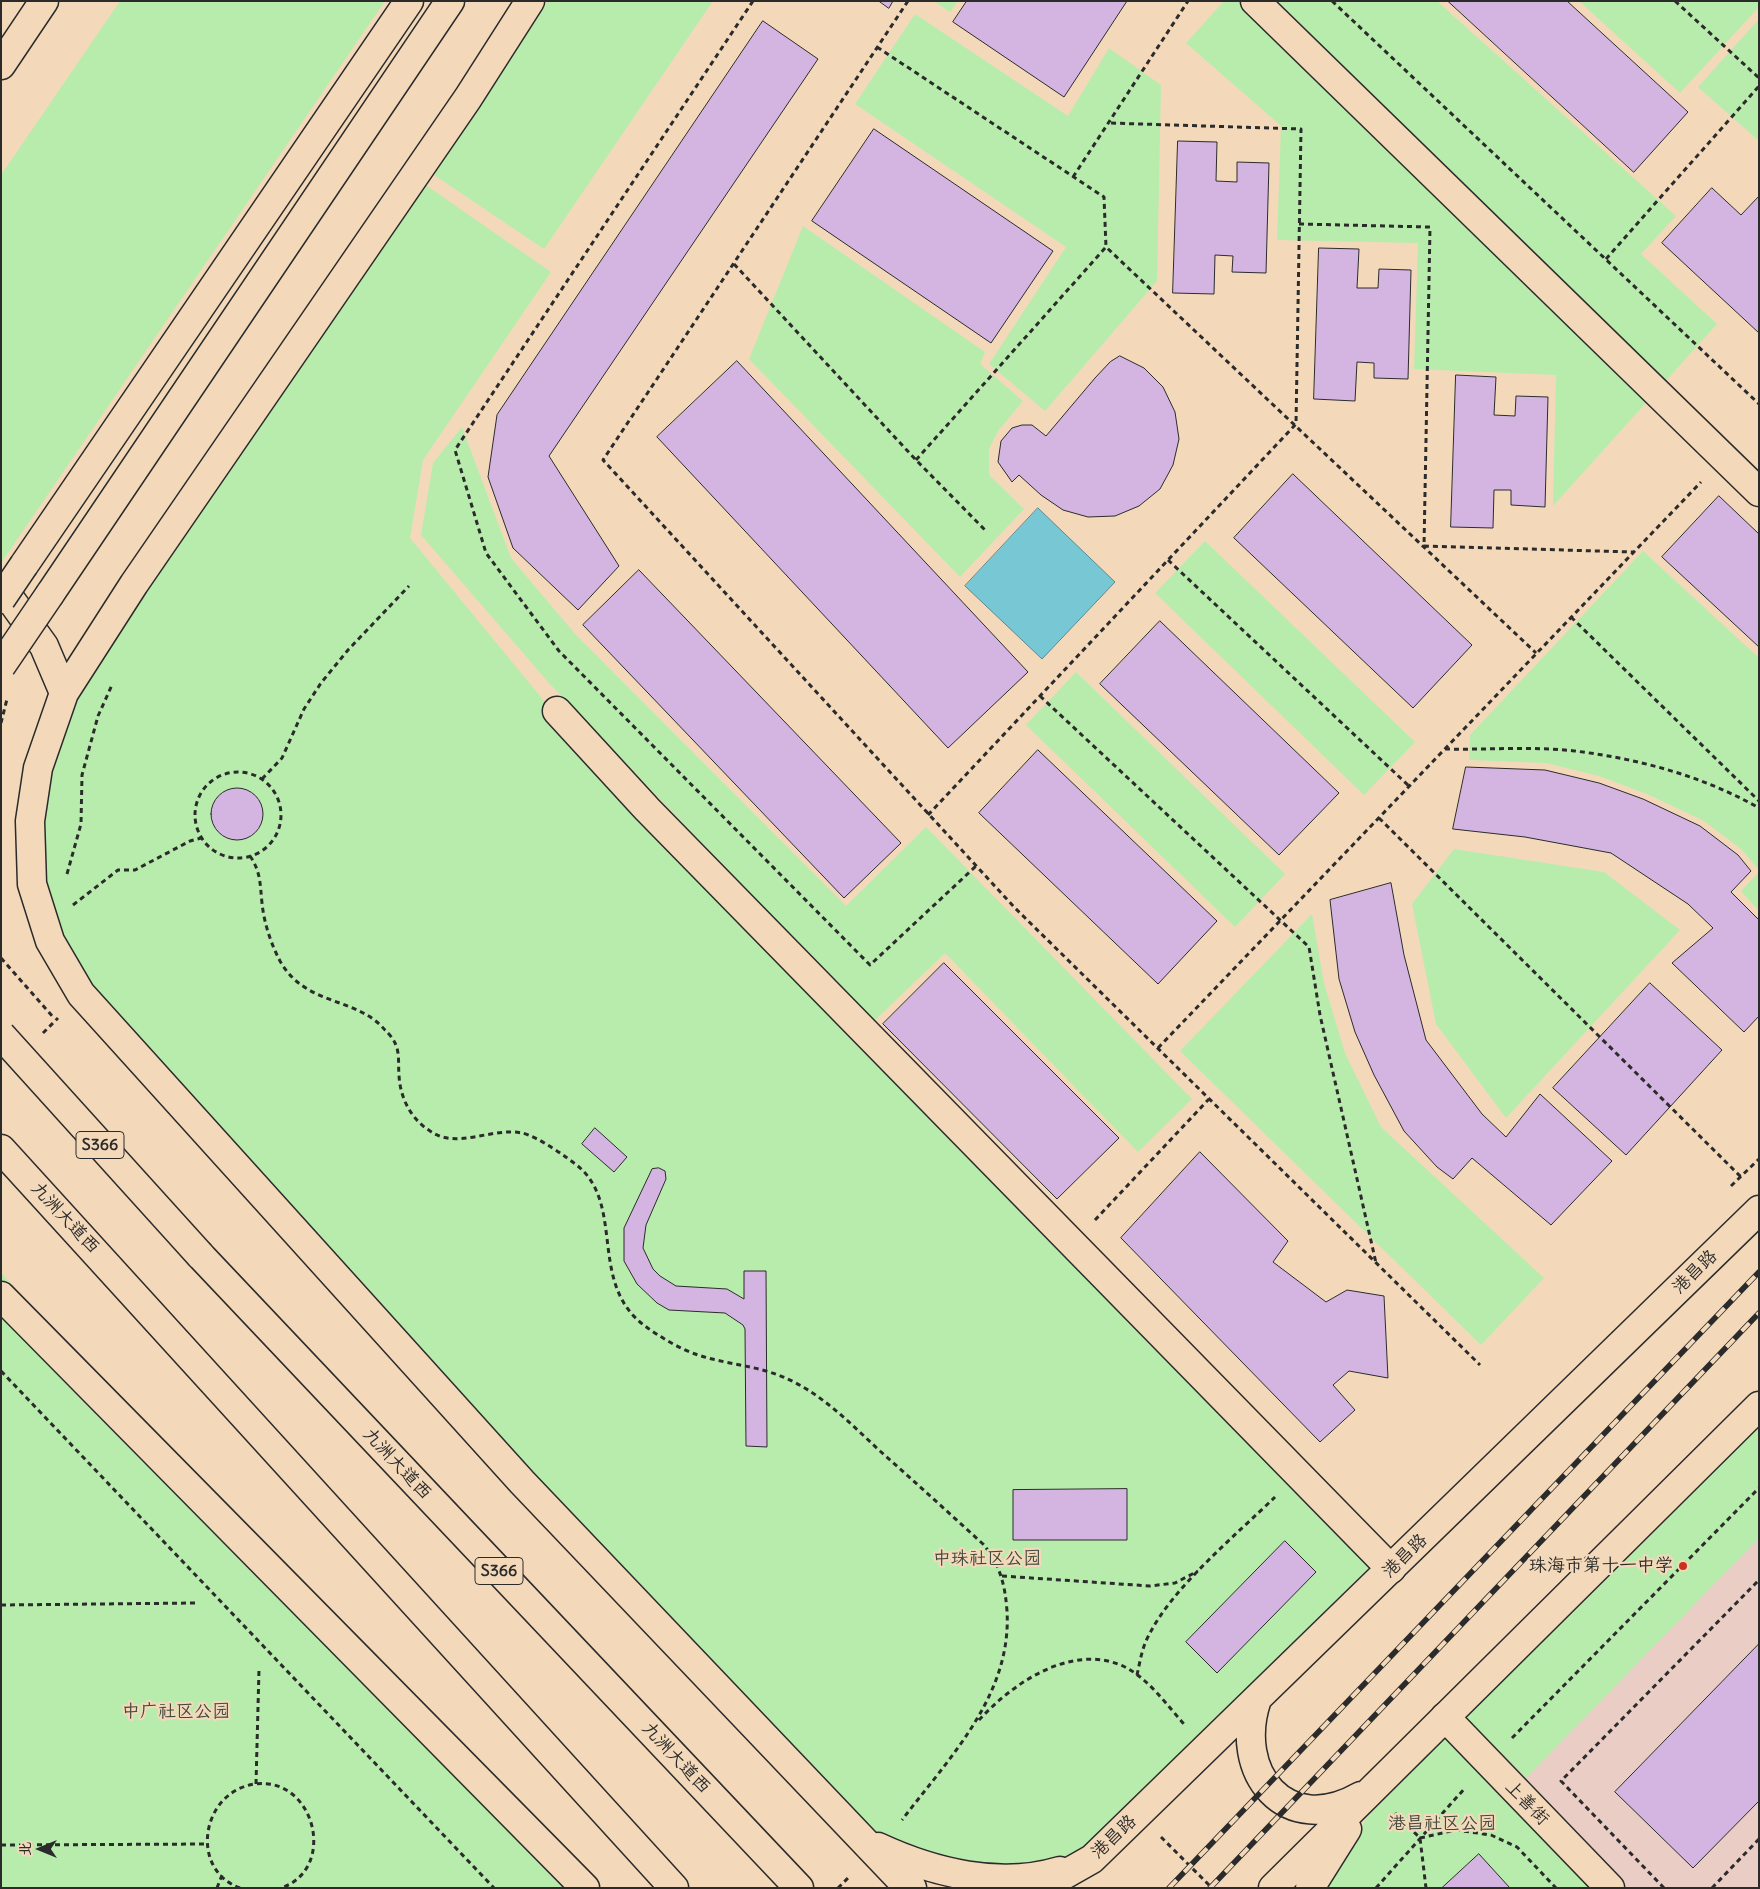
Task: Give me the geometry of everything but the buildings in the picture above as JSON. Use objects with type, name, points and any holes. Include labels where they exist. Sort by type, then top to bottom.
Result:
[{"type":"main road","points":[[1,65],[44,1]]},
{"type":"main road","points":[[1,599],[409,1]]},
{"type":"main road","points":[[1,666],[450,1]]},
{"type":"main road","points":[[530,1],[468,98],[134,584],[64,693],[38,768],[30,821],[32,884],[50,941],[81,994],[522,1482],[873,1845],[912,1888]]},
{"type":"main road","points":[[1255,1],[1759,492]]},
{"type":"main road","points":[[1,586],[44,646],[64,693]]},
{"type":"main road","points":[[557,711],[654,816],[1391,1569]]},
{"type":"main road","name":"九洲大道西","points":[[1,1034],[200,1255],[799,1888]]},
{"type":"main road","name":"九洲大道西","points":[[1,1149],[674,1888]]},
{"type":"main road","name":"港昌路","points":[[1041,1888],[1092,1859],[1759,1210]]},
{"type":"main road","points":[[1,1296],[584,1888]]},
{"type":"main road","points":[[1273,1888],[1759,1406]]},
{"type":"main road","points":[[1257,1699],[1250,1728],[1253,1754],[1256,1769],[1274,1796],[1292,1806],[1312,1810],[1351,1802],[1371,1790]]},
{"type":"main road","name":"上善街","points":[[1445,1717],[1610,1888]]},
{"type":"main road","points":[[1310,1888],[1371,1790]]},
{"type":"main road","points":[[873,1845],[909,1862],[958,1876],[999,1880],[1041,1878],[1092,1859]]},
{"type":"path","points":[[753,1],[455,450],[486,554],[560,650],[870,965],[976,866]]},
{"type":"path","points":[[908,1],[603,460],[1015,908],[1480,1365]]},
{"type":"path","points":[[1073,177],[1188,1]]},
{"type":"path","points":[[1332,1],[1759,404]]},
{"type":"path","points":[[1675,1],[1759,78]]},
{"type":"path","points":[[877,47],[1104,197],[1106,247],[916,460]]},
{"type":"path","points":[[1606,259],[1759,86]]},
{"type":"path","points":[[928,815],[1296,424],[1301,129],[1109,123]]},
{"type":"path","points":[[1299,224],[1430,227],[1424,546]]},
{"type":"path","points":[[1106,247],[1296,424],[1536,654]]},
{"type":"path","points":[[734,264],[916,460],[986,531]]},
{"type":"path","points":[[1158,1048],[1724,458]]},
{"type":"path","points":[[1424,546],[1633,552]]},
{"type":"path","points":[[1168,560],[1409,786]]},
{"type":"path","points":[[262,779],[282,758],[304,709],[321,683],[348,650],[409,586]]},
{"type":"path","points":[[1571,617],[1759,801]]},
{"type":"path","points":[[65,882],[81,824],[82,775],[98,716],[112,683]]},
{"type":"path","points":[[1040,696],[1309,947],[1320,1015],[1376,1264]]},
{"type":"path","points":[[1445,749],[1574,751],[1650,764],[1727,790],[1759,808]]},
{"type":"path","points":[[234,772],[248,773],[262,779],[272,788],[279,801],[281,815],[279,828],[272,841],[262,850],[250,856],[236,858],[223,855],[211,848],[201,838],[196,824],[195,810],[200,796],[208,784],[220,776],[234,772]]},
{"type":"path","points":[[1379,818],[1741,1177]]},
{"type":"path","points":[[70,910],[73,904],[118,870],[136,870],[190,841],[201,838]]},
{"type":"path","points":[[250,856],[258,868],[268,934],[280,960],[293,980],[308,991],[367,1016],[382,1026],[395,1042],[399,1056],[399,1079],[404,1102],[418,1122],[433,1134],[448,1139],[464,1139],[499,1132],[522,1133],[534,1138],[579,1167],[593,1184],[600,1206],[611,1275],[622,1304],[642,1324],[668,1341],[698,1355],[756,1366],[776,1373],[821,1397],[983,1544],[996,1560],[1002,1576],[1007,1605],[1006,1641],[996,1684],[975,1724]]},
{"type":"path","points":[[1,958],[56,1020]]},
{"type":"path","points":[[42,1034],[81,994]]},
{"type":"path","points":[[1072,1244],[1209,1099]]},
{"type":"path","points":[[1,1371],[494,1888]]},
{"type":"path","points":[[1138,1675],[1148,1636],[1163,1612],[1202,1568],[1298,1474]]},
{"type":"path","points":[[1376,1888],[1488,1762],[1759,1488]]},
{"type":"path","points":[[1002,1576],[1150,1586],[1174,1583],[1202,1568]]},
{"type":"path","points":[[1664,1888],[1561,1781],[1759,1580]]},
{"type":"path","points":[[1,1605],[196,1603]]},
{"type":"path","points":[[873,1845],[975,1724],[1004,1695],[1045,1671],[1070,1661],[1103,1660],[1123,1666],[1138,1675],[1207,1748]]},
{"type":"path","points":[[256,1784],[259,1669]]},
{"type":"path","points":[[240,1888],[222,1875],[212,1861],[207,1844],[208,1827],[214,1811],[225,1798],[240,1789],[256,1784],[274,1786],[291,1793],[304,1806],[313,1823],[314,1841],[311,1859],[301,1874],[287,1886],[281,1888]]},
{"type":"path","points":[[1371,1790],[1420,1838],[1426,1888]]},
{"type":"path","points":[[1138,1814],[1212,1888]]},
{"type":"path","points":[[1420,1838],[1456,1830],[1490,1835],[1517,1847],[1556,1888]]},
{"type":"path","points":[[1712,1888],[1759,1839]]},
{"type":"path","points":[[1,1846],[207,1844]]},
{"type":"path","points":[[216,1888],[222,1875]]},
{"type":"shaded area","name":"珠海市第十一中学","points":[[1759,1415],[1759,1888],[1619,1888],[1457,1717]]},
{"type":"green space","points":[[120,1],[385,1],[1,563],[1,175]]},
{"type":"green space","points":[[548,1],[713,1],[544,249],[434,175]]},
{"type":"green space","points":[[934,1],[958,1],[950,12]]},
{"type":"green space","points":[[1224,1],[1437,1],[1676,216],[1641,254],[1717,324],[1553,506],[1556,375],[1414,369],[1418,243],[1277,240],[1281,126],[1186,43]]},
{"type":"green space","points":[[1579,1],[1759,1],[1759,7],[1680,93]]},
{"type":"green space","points":[[915,14],[1068,116],[1109,48],[1161,85],[1157,281],[1045,411],[989,364],[1066,247],[855,104]]},
{"type":"green space","points":[[1759,19],[1759,141],[1698,87]]},
{"type":"green space","name":"中珠社区公园","points":[[417,179],[551,272],[423,460],[410,538],[554,713],[1382,1568],[1090,1855],[1000,1875],[867,1837],[84,993],[52,939],[32,822],[66,694]]},
{"type":"green space","points":[[803,226],[985,352],[980,364],[1023,401],[998,431],[989,449],[989,475],[1024,509],[960,577],[749,359]]},
{"type":"green space","points":[[462,427],[511,558],[576,635],[846,906],[926,827],[1192,1099],[1138,1152],[945,953],[873,1022],[549,683],[421,535],[433,463]]},
{"type":"green space","points":[[1205,541],[1415,742],[1364,795],[1155,593]]},
{"type":"green space","points":[[1643,551],[1759,658],[1759,870],[1741,849],[1704,821],[1647,794],[1599,776],[1546,763],[1469,760],[1470,735]]},
{"type":"green space","points":[[1076,672],[1285,874],[1235,927],[1026,725]]},
{"type":"green space","points":[[1454,849],[1604,872],[1680,930],[1506,1118],[1436,1024],[1412,904]]},
{"type":"green space","points":[[1759,872],[1759,911],[1741,891]]},
{"type":"green space","points":[[1312,914],[1324,983],[1345,1053],[1381,1127],[1544,1278],[1481,1345],[1180,1051]]},
{"type":"green space","name":"中广社区公园","points":[[1,1273],[585,1888],[1,1888]]},
{"type":"green space","points":[[1759,1424],[1759,1538],[1526,1778],[1466,1717]]},
{"type":"green space","name":"港昌社区公园","points":[[1442,1731],[1591,1888],[1323,1888],[1381,1795]]},
{"type":"water","points":[[1038,508],[1115,582],[1042,659],[965,586]]},
{"type":"railway","points":[[1169,1888],[1759,1272]]},
{"type":"railway","points":[[1210,1888],[1759,1313]]},
{"type":"place","name":"珠海市第十一中学","points":[[1683,1566]]}]
